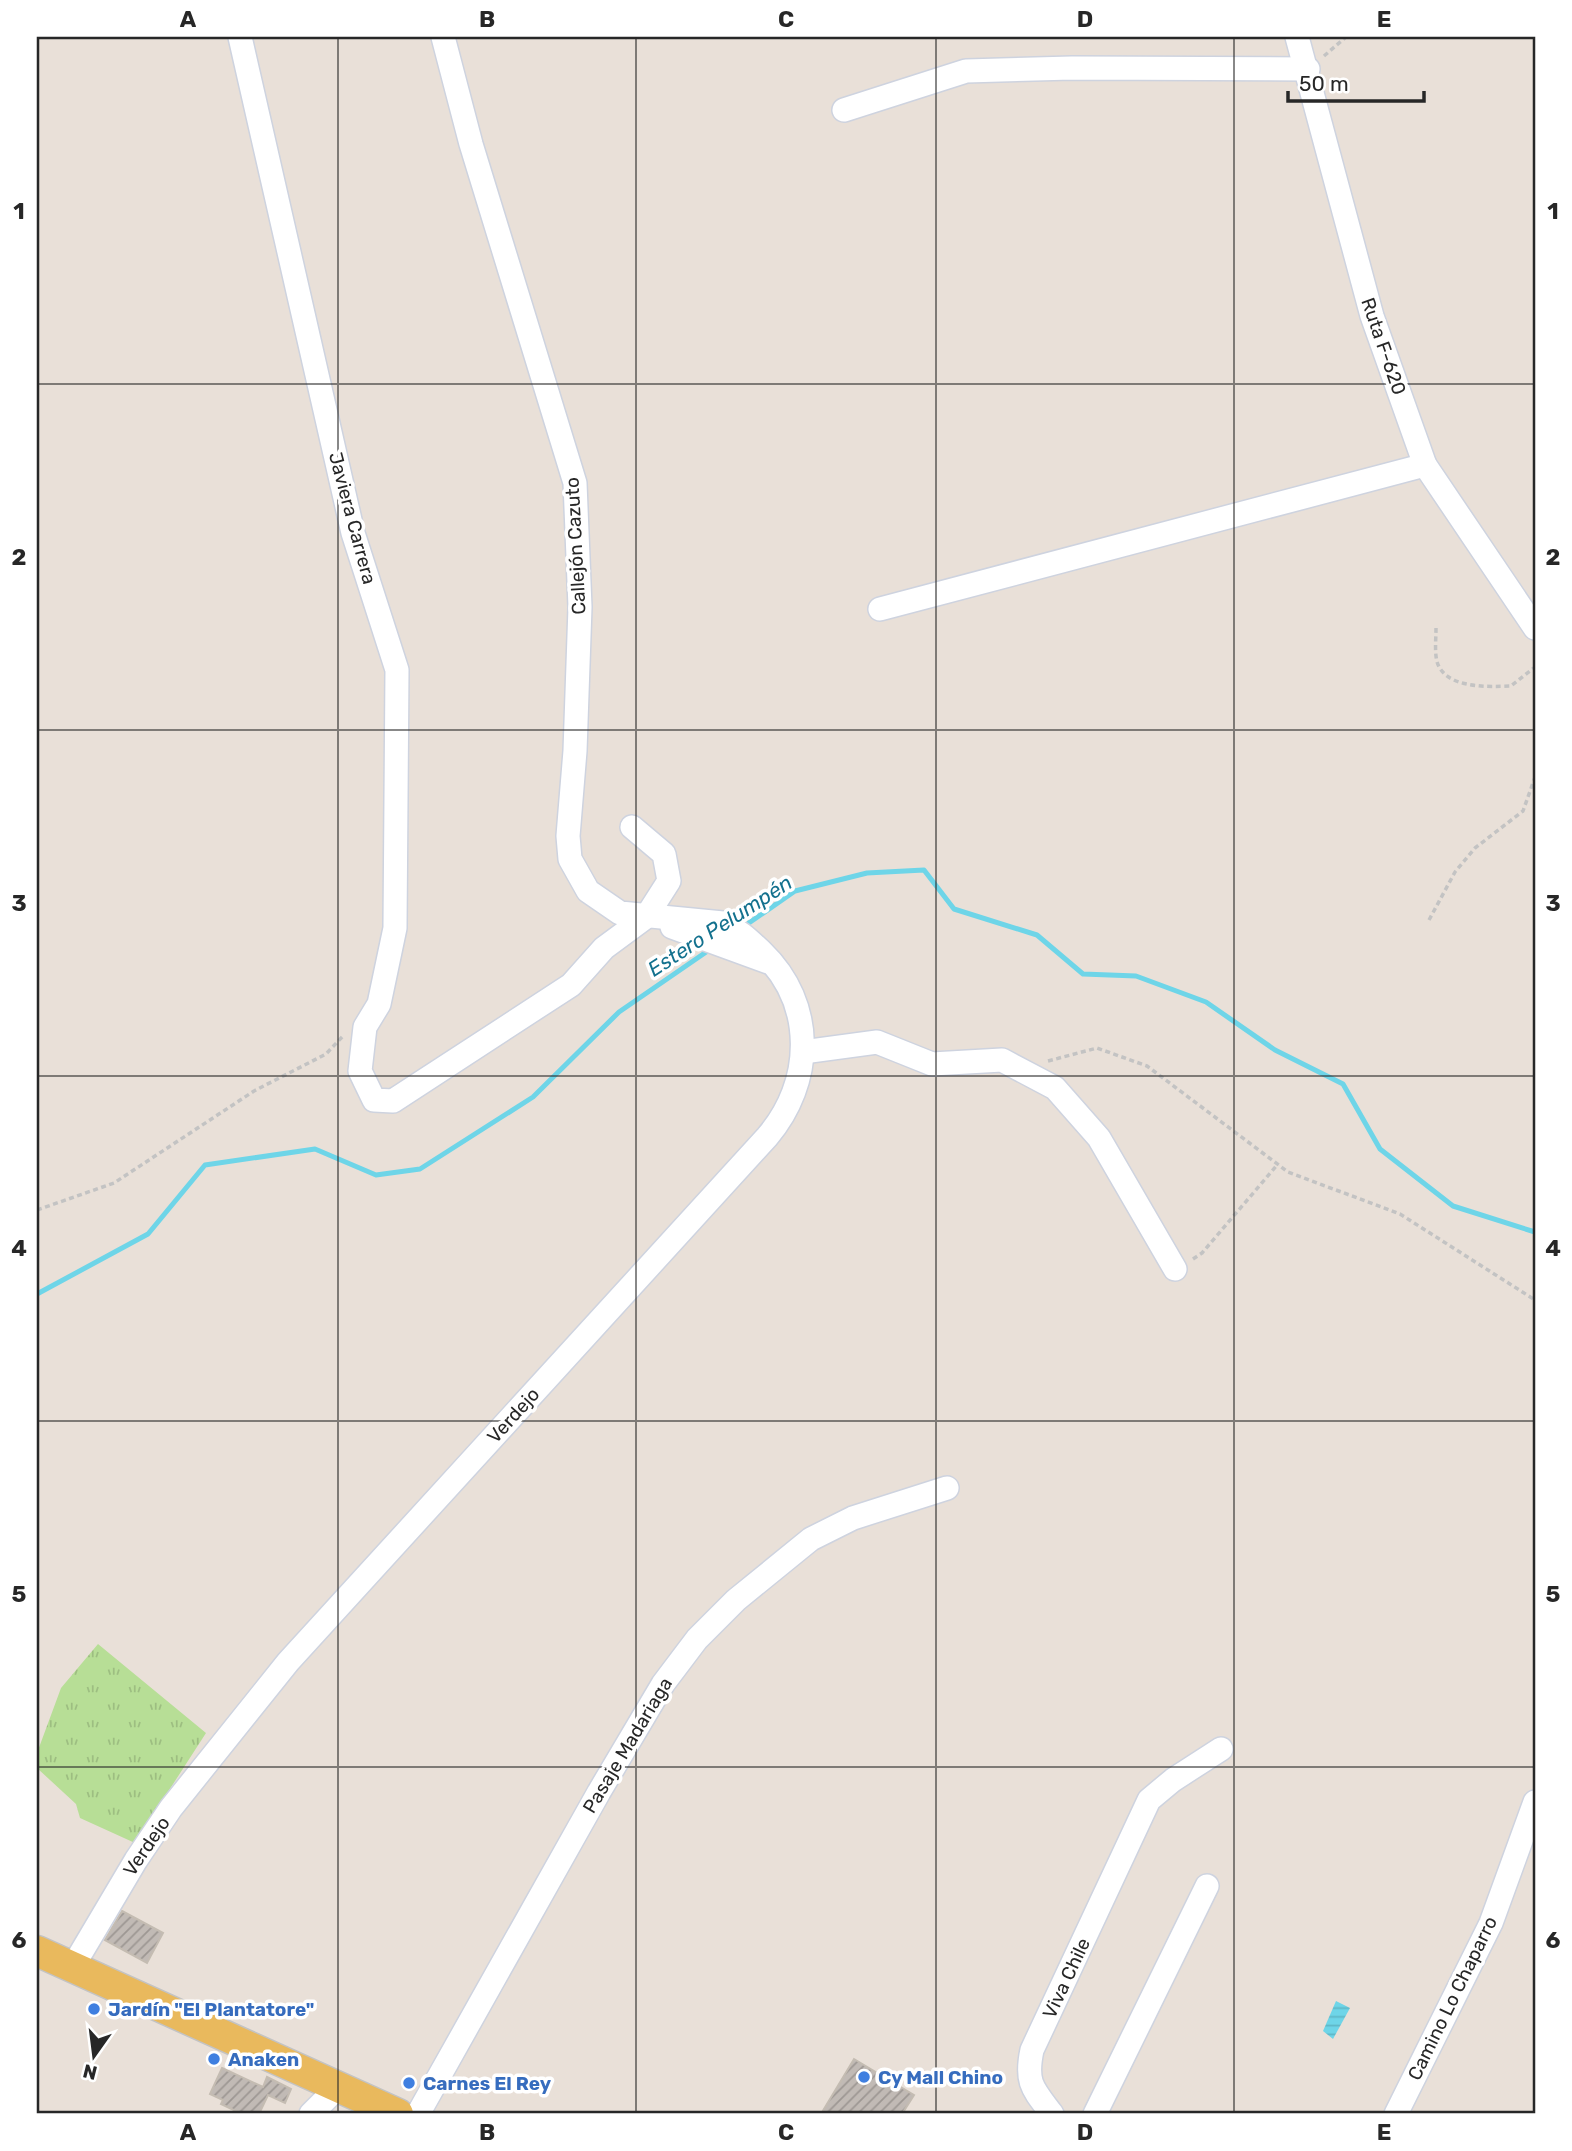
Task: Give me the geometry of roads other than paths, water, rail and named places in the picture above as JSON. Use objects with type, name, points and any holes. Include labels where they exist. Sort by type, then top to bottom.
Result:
[{"type":"main road","points":[[37,1951],[398,2114]]},
{"type":"street","name":"Javiera Carrera","points":[[240,37],[353,533],[397,670],[395,928],[379,1004],[365,1027],[360,1070],[374,1100],[393,1101],[571,985],[604,948],[646,917]]},
{"type":"street","name":"Callejón Cazuto","points":[[443,37],[471,144],[575,483],[580,607],[575,751],[568,836],[570,859],[580,881],[597,900],[620,913],[646,917],[773,963]]},
{"type":"street","name":"Ruta F-620","points":[[1297,37],[1308,69],[1372,316],[1425,465],[1535,628]]},
{"type":"street","points":[[844,110],[966,71],[1072,68],[1308,69]]},
{"type":"street","points":[[880,609],[1425,465]]},
{"type":"street","points":[[632,827],[664,854],[669,881],[646,917]]},
{"type":"street","name":"Verdejo","points":[[72,1968],[136,1860],[171,1808],[288,1662],[778,1124],[795,1093],[803,1052],[798,1010],[773,963]]},
{"type":"street","points":[[803,1052],[877,1042],[932,1064],[1002,1060],[1055,1088],[1099,1138],[1175,1269]]},
{"type":"street","name":"Pasaje Madariaga","points":[[418,2114],[599,1792],[663,1684],[696,1639],[736,1600],[811,1539],[853,1518],[947,1488]]},
{"type":"street","name":"Viva Chile","points":[[1052,2114],[1030,2085],[1028,2068],[1032,2050],[1149,1800],[1173,1780],[1221,1749]]},
{"type":"street","name":"Camino Lo Chaparro","points":[[1396,2114],[1490,1923],[1534,1809]]},
{"type":"street","points":[[1095,2114],[1207,1885]]},
{"type":"street","points":[[311,2114],[339,2086]]},
{"type":"water","points":[[1336,2001],[1350,2008],[1333,2039],[1323,2031]]},
{"type":"waterway","name":"Estero Pelumpén","points":[[743,927],[795,891],[867,873],[924,870],[954,909],[1037,935],[1083,974],[1136,976],[1206,1002],[1275,1050],[1343,1084],[1380,1149],[1453,1206],[1535,1232]]},
{"type":"waterway","name":"Estero Pelumpén","points":[[37,1294],[148,1234],[205,1165],[315,1149],[376,1175],[420,1169],[533,1097],[619,1012],[712,948]]},
{"type":"place","name":"Jardín \"El Plantatore\"","points":[[94,2009]]},
{"type":"place","name":"Anaken","points":[[214,2059]]},
{"type":"place","name":"Cy Mall Chino","points":[[864,2077]]},
{"type":"place","name":"Carnes El Rey","points":[[409,2083]]}]
